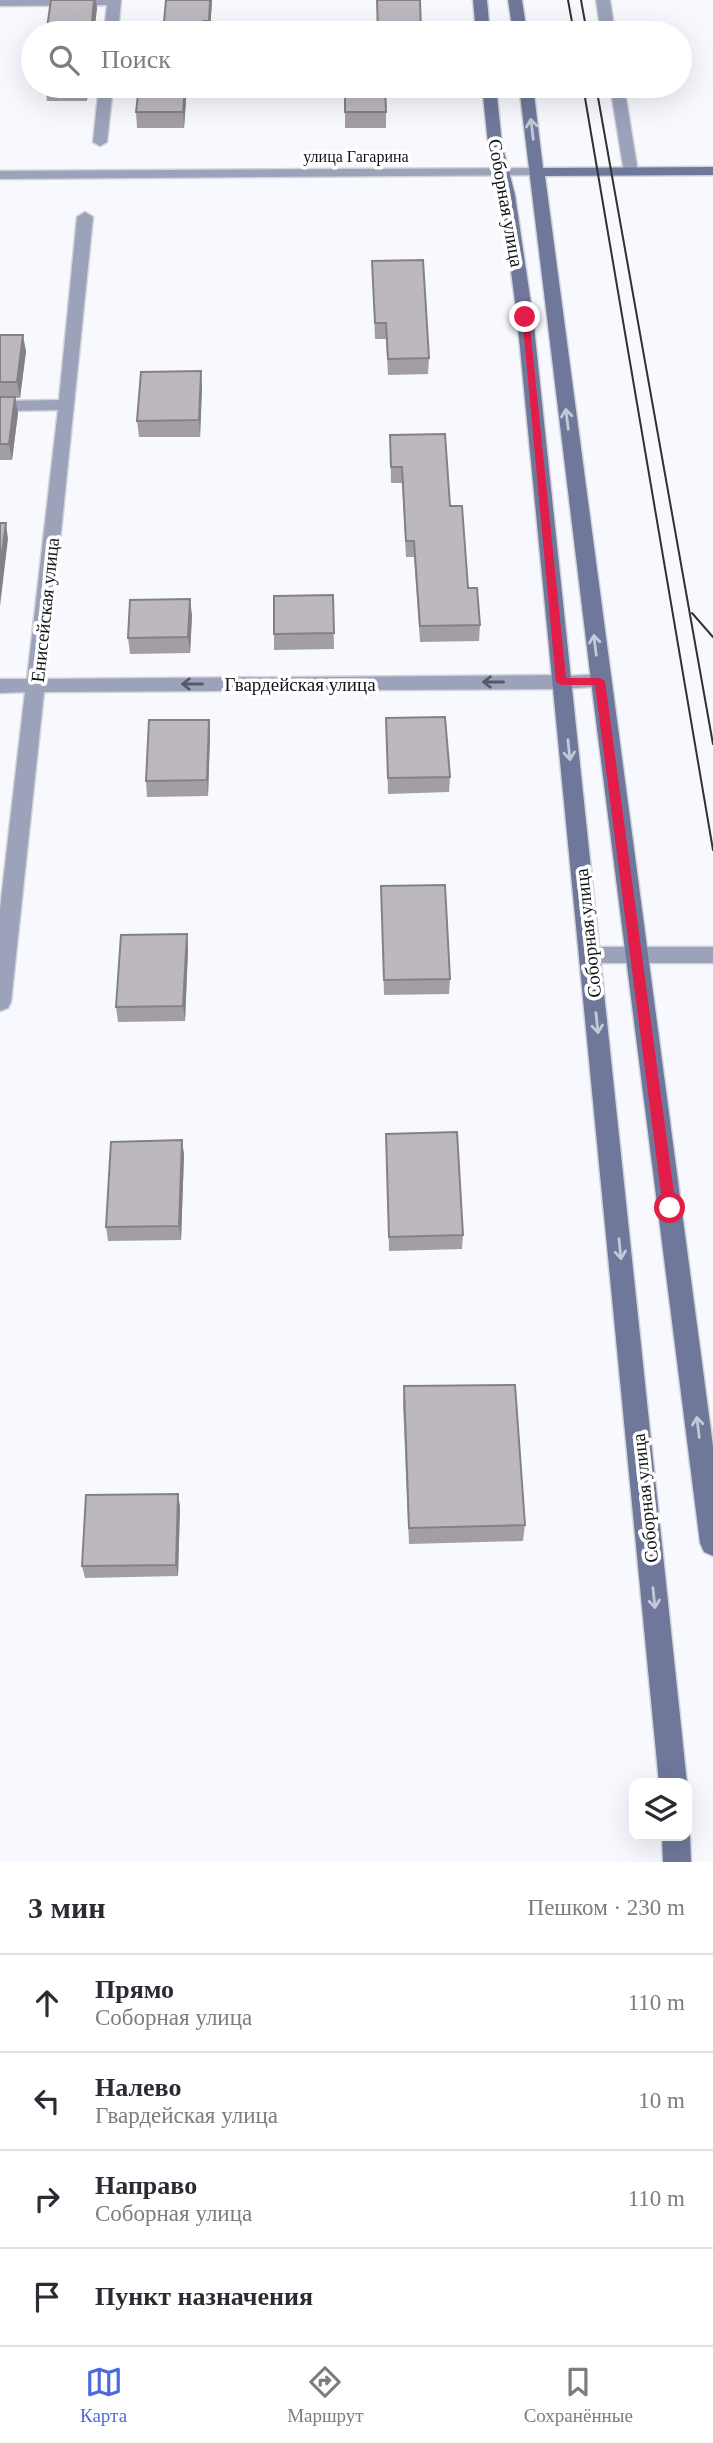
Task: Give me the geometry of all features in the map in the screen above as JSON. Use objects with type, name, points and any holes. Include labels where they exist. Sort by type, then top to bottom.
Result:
[{"type":"main road","points":[[480,0],[482,21]]},
{"type":"main road","points":[[515,0],[518,21]]},
{"type":"main road","name":"Соборная улица","points":[[490,98],[495,144],[503,173],[525,317],[673,1778]]},
{"type":"main road","name":"Соборная улица","points":[[527,98],[600,681],[713,1543]]},
{"type":"main road","name":"улица Гагарина","points":[[536,173],[713,171]]},
{"type":"main road","points":[[676,1841],[677,1862]]},
{"type":"street","points":[[603,0],[606,21]]},
{"type":"street","points":[[0,2],[114,1],[112,21]]},
{"type":"street","points":[[100,142],[105,98]]},
{"type":"street","points":[[619,98],[631,172]]},
{"type":"street","name":"улица Гагарина","points":[[0,175],[536,173]]},
{"type":"street","name":"Енисейская улица","points":[[0,1002],[67,405],[85,217]]},
{"type":"street","points":[[0,406],[67,405]]},
{"type":"street","name":"Гвардейская улица","points":[[0,686],[600,681]]},
{"type":"street","points":[[591,955],[713,955]]},
{"type":"building","points":[[51,0],[94,0],[92,21],[48,21]]},
{"type":"building","points":[[166,0],[210,0],[209,21],[164,21]]},
{"type":"building","points":[[377,0],[420,0],[421,21],[378,21]]},
{"type":"building","points":[[138,98],[184,98],[183,112],[136,112]]},
{"type":"building","points":[[345,98],[385,98],[386,112],[345,112]]},
{"type":"building","points":[[423,260],[429,358],[388,359],[386,323],[375,323],[372,261]]},
{"type":"building","points":[[0,335],[23,335],[17,382],[0,382]]},
{"type":"building","points":[[201,371],[199,420],[137,421],[141,372]]},
{"type":"building","points":[[0,397],[15,397],[9,444],[0,444]]},
{"type":"building","points":[[445,434],[450,506],[462,506],[468,588],[477,588],[480,625],[420,626],[414,541],[406,541],[402,467],[391,467],[390,435]]},
{"type":"building","points":[[0,523],[6,523],[0,567]]},
{"type":"building","points":[[333,595],[334,633],[274,634],[274,596]]},
{"type":"building","points":[[190,599],[188,637],[128,638],[130,600]]},
{"type":"building","points":[[445,717],[450,777],[388,778],[386,718]]},
{"type":"building","points":[[149,720],[209,720],[207,780],[146,781]]},
{"type":"building","points":[[445,885],[450,979],[384,980],[381,886]]},
{"type":"building","points":[[187,934],[183,1006],[116,1007],[121,935]]},
{"type":"building","points":[[457,1132],[463,1235],[389,1237],[386,1134]]},
{"type":"building","points":[[182,1140],[179,1226],[106,1227],[111,1142]]},
{"type":"building","points":[[515,1385],[525,1525],[409,1528],[404,1386]]},
{"type":"building","points":[[178,1494],[176,1565],[82,1566],[86,1495]]},
{"type":"tram line","points":[[568,0],[572,21]]},
{"type":"tram line","points":[[581,0],[585,21]]},
{"type":"tram line","points":[[585,98],[713,850]]},
{"type":"tram line","points":[[598,98],[713,744]]},
{"type":"tram line","points":[[692,613],[713,637]]},
{"type":"route","points":[[525,317],[561,682],[600,681],[670,1208]]}]
